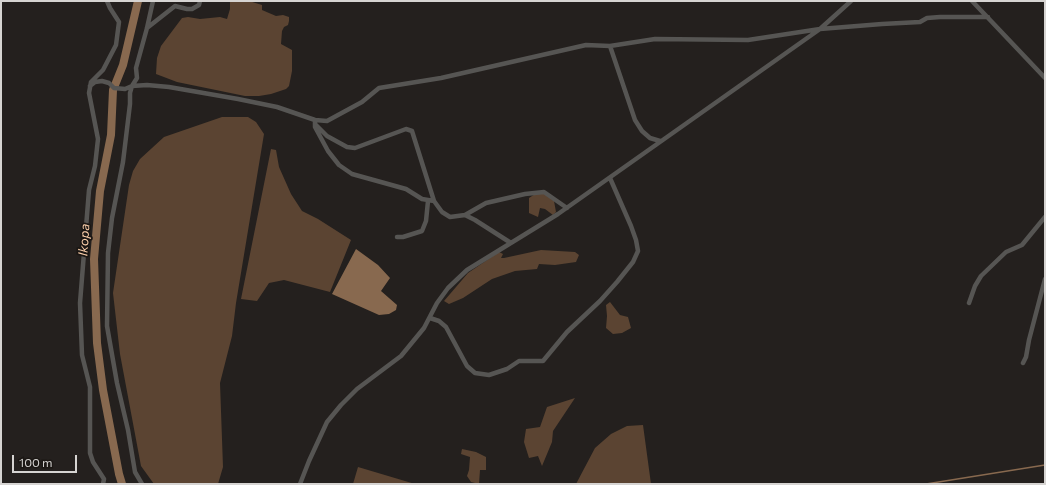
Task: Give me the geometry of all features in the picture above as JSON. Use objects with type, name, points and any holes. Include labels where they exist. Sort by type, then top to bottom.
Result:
[{"type":"street","points":[[104,484],[104,479],[93,462],[90,452],[90,387],[82,355],[80,303],[89,190],[95,166],[98,139],[89,92],[91,82],[103,70],[116,45],[119,22],[110,8],[108,1]]},
{"type":"street","points":[[142,484],[135,472],[107,326],[108,253],[112,218],[123,162],[130,93],[137,78],[136,68],[148,28],[153,1]]},
{"type":"street","points":[[148,28],[175,6],[192,9],[199,5],[200,1]]},
{"type":"street","points":[[300,484],[327,422],[341,405],[358,389],[400,356],[424,328],[437,303],[467,270],[526,235],[610,178],[660,141],[675,132],[820,29],[851,1]]},
{"type":"street","points":[[972,1],[1045,78]]},
{"type":"street","points":[[90,86],[95,82],[102,81],[109,83],[114,88],[126,89],[132,86],[146,85],[169,87],[277,107],[315,122],[327,121],[362,102],[379,88],[441,78],[586,45],[610,46],[656,39],[748,40],[820,29],[920,22],[927,18],[988,17]]},
{"type":"street","points":[[610,46],[635,120],[642,131],[650,138],[660,141]]},
{"type":"street","points":[[100,73],[100,80],[102,81]]},
{"type":"street","points":[[315,122],[318,136],[328,152],[339,165],[352,174],[406,189],[428,201],[434,201]]},
{"type":"street","points":[[315,122],[327,136],[347,147],[355,148],[406,129],[412,131],[434,201],[442,212],[450,217],[465,215],[486,203],[525,194],[544,192],[567,208]]},
{"type":"street","points":[[430,318],[439,321],[446,327],[467,366],[475,373],[489,375],[507,369],[519,361],[543,361],[567,332],[600,301],[621,277],[633,262],[638,251],[631,226],[610,178]]},
{"type":"street","points":[[397,237],[403,237],[422,231],[426,221],[428,201]]},
{"type":"street","points":[[465,215],[511,243]]},
{"type":"street","points":[[968,303],[981,276],[1006,252],[1022,245],[1045,218]]},
{"type":"street","points":[[1023,363],[1026,357],[1045,279]]},
{"type":"shaded area","points":[[230,1],[249,1],[262,5],[262,10],[276,16],[283,15],[289,17],[288,25],[284,27],[282,31],[281,44],[292,50],[292,71],[289,86],[286,89],[271,94],[245,96],[177,82],[156,74],[157,58],[161,46],[182,18],[188,17],[200,19],[220,17],[227,19],[230,9]]},
{"type":"shaded area","points":[[222,117],[248,117],[256,122],[264,134],[236,303],[232,336],[220,383],[223,467],[218,484],[154,484],[141,466],[120,354],[113,293],[129,185],[133,171],[140,159],[164,137]]},
{"type":"shaded area","points":[[271,149],[276,150],[279,167],[291,194],[302,211],[318,219],[351,240],[330,292],[284,280],[269,283],[257,301],[241,299]]},
{"type":"shaded area","points":[[535,194],[545,194],[554,201],[556,212],[553,215],[545,209],[540,208],[538,217],[529,213],[529,198]]},
{"type":"shaded area","points":[[356,249],[378,265],[390,278],[381,291],[397,305],[396,310],[389,314],[379,315],[332,294]]},
{"type":"shaded area","points":[[541,250],[575,252],[579,255],[576,262],[555,265],[539,264],[537,269],[515,271],[492,279],[463,298],[449,304],[444,301],[468,273],[499,252],[503,254],[501,258],[504,258]]},
{"type":"shaded area","points":[[610,302],[620,315],[628,317],[631,328],[622,333],[613,334],[606,328],[606,305]]},
{"type":"shaded area","points":[[575,398],[553,431],[552,442],[542,466],[538,456],[529,458],[524,442],[526,429],[540,427],[547,407]]},
{"type":"shaded area","points":[[643,425],[651,484],[576,484],[595,448],[611,434],[627,426]]},
{"type":"shaded area","points":[[462,449],[476,452],[486,457],[486,470],[480,470],[479,484],[471,482],[467,476],[470,457],[461,454]]},
{"type":"shaded area","points":[[358,467],[415,484],[353,484]]},
{"type":"waterway","name":"Ikopa","points":[[122,484],[103,390],[97,343],[94,259],[100,191],[111,135],[113,90],[123,65],[138,1]]},
{"type":"waterway","points":[[926,484],[1045,465]]}]
